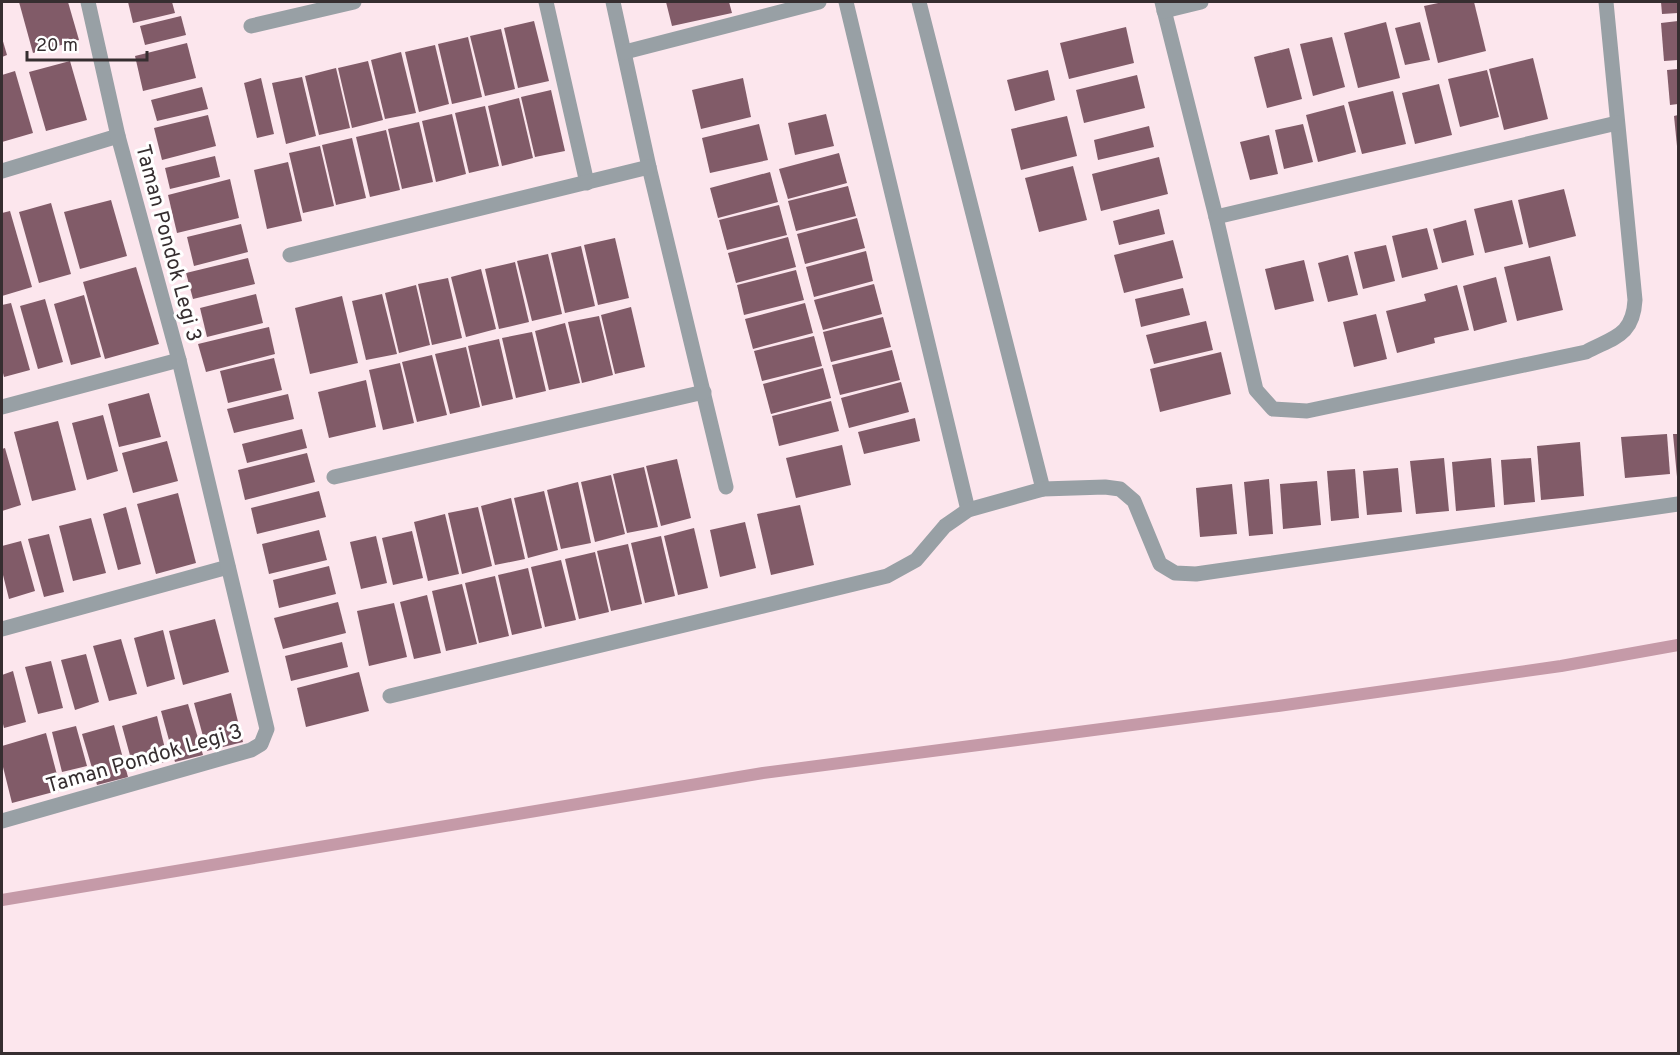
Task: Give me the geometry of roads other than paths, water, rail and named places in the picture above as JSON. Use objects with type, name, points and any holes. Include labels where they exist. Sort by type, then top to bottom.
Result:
[{"type":"street","name":"Taman Pondok Legi 3","points":[[2,822],[251,750],[261,744],[267,729],[179,360],[118,136],[88,2]]},
{"type":"street","points":[[251,26],[354,2]]},
{"type":"street","points":[[546,2],[587,183]]},
{"type":"street","points":[[613,2],[649,167],[726,487]]},
{"type":"street","points":[[625,52],[819,2]]},
{"type":"street","points":[[846,2],[968,510]]},
{"type":"street","points":[[919,2],[1042,489]]},
{"type":"street","points":[[1201,2],[1163,6],[1216,217],[1256,390],[1273,409],[1307,411],[1586,352],[1626,331],[1634,317],[1635,300],[1606,2]]},
{"type":"street","points":[[1216,217],[1617,123]]},
{"type":"street","name":"Taman Pondok Legi 3","points":[[2,171],[118,136]]},
{"type":"street","points":[[290,255],[649,167]]},
{"type":"street","name":"Taman Pondok Legi 3","points":[[2,407],[179,360]]},
{"type":"street","points":[[334,477],[704,392]]},
{"type":"street","points":[[390,696],[887,576],[915,560],[945,526],[968,510],[1042,489],[1105,487],[1120,489],[1134,501],[1160,564],[1175,573],[1196,574],[1678,504]]},
{"type":"street","points":[[2,629],[228,567]]},
{"type":"waterway","points":[[2,900],[763,773],[1278,706],[1561,666],[1678,645]]}]
